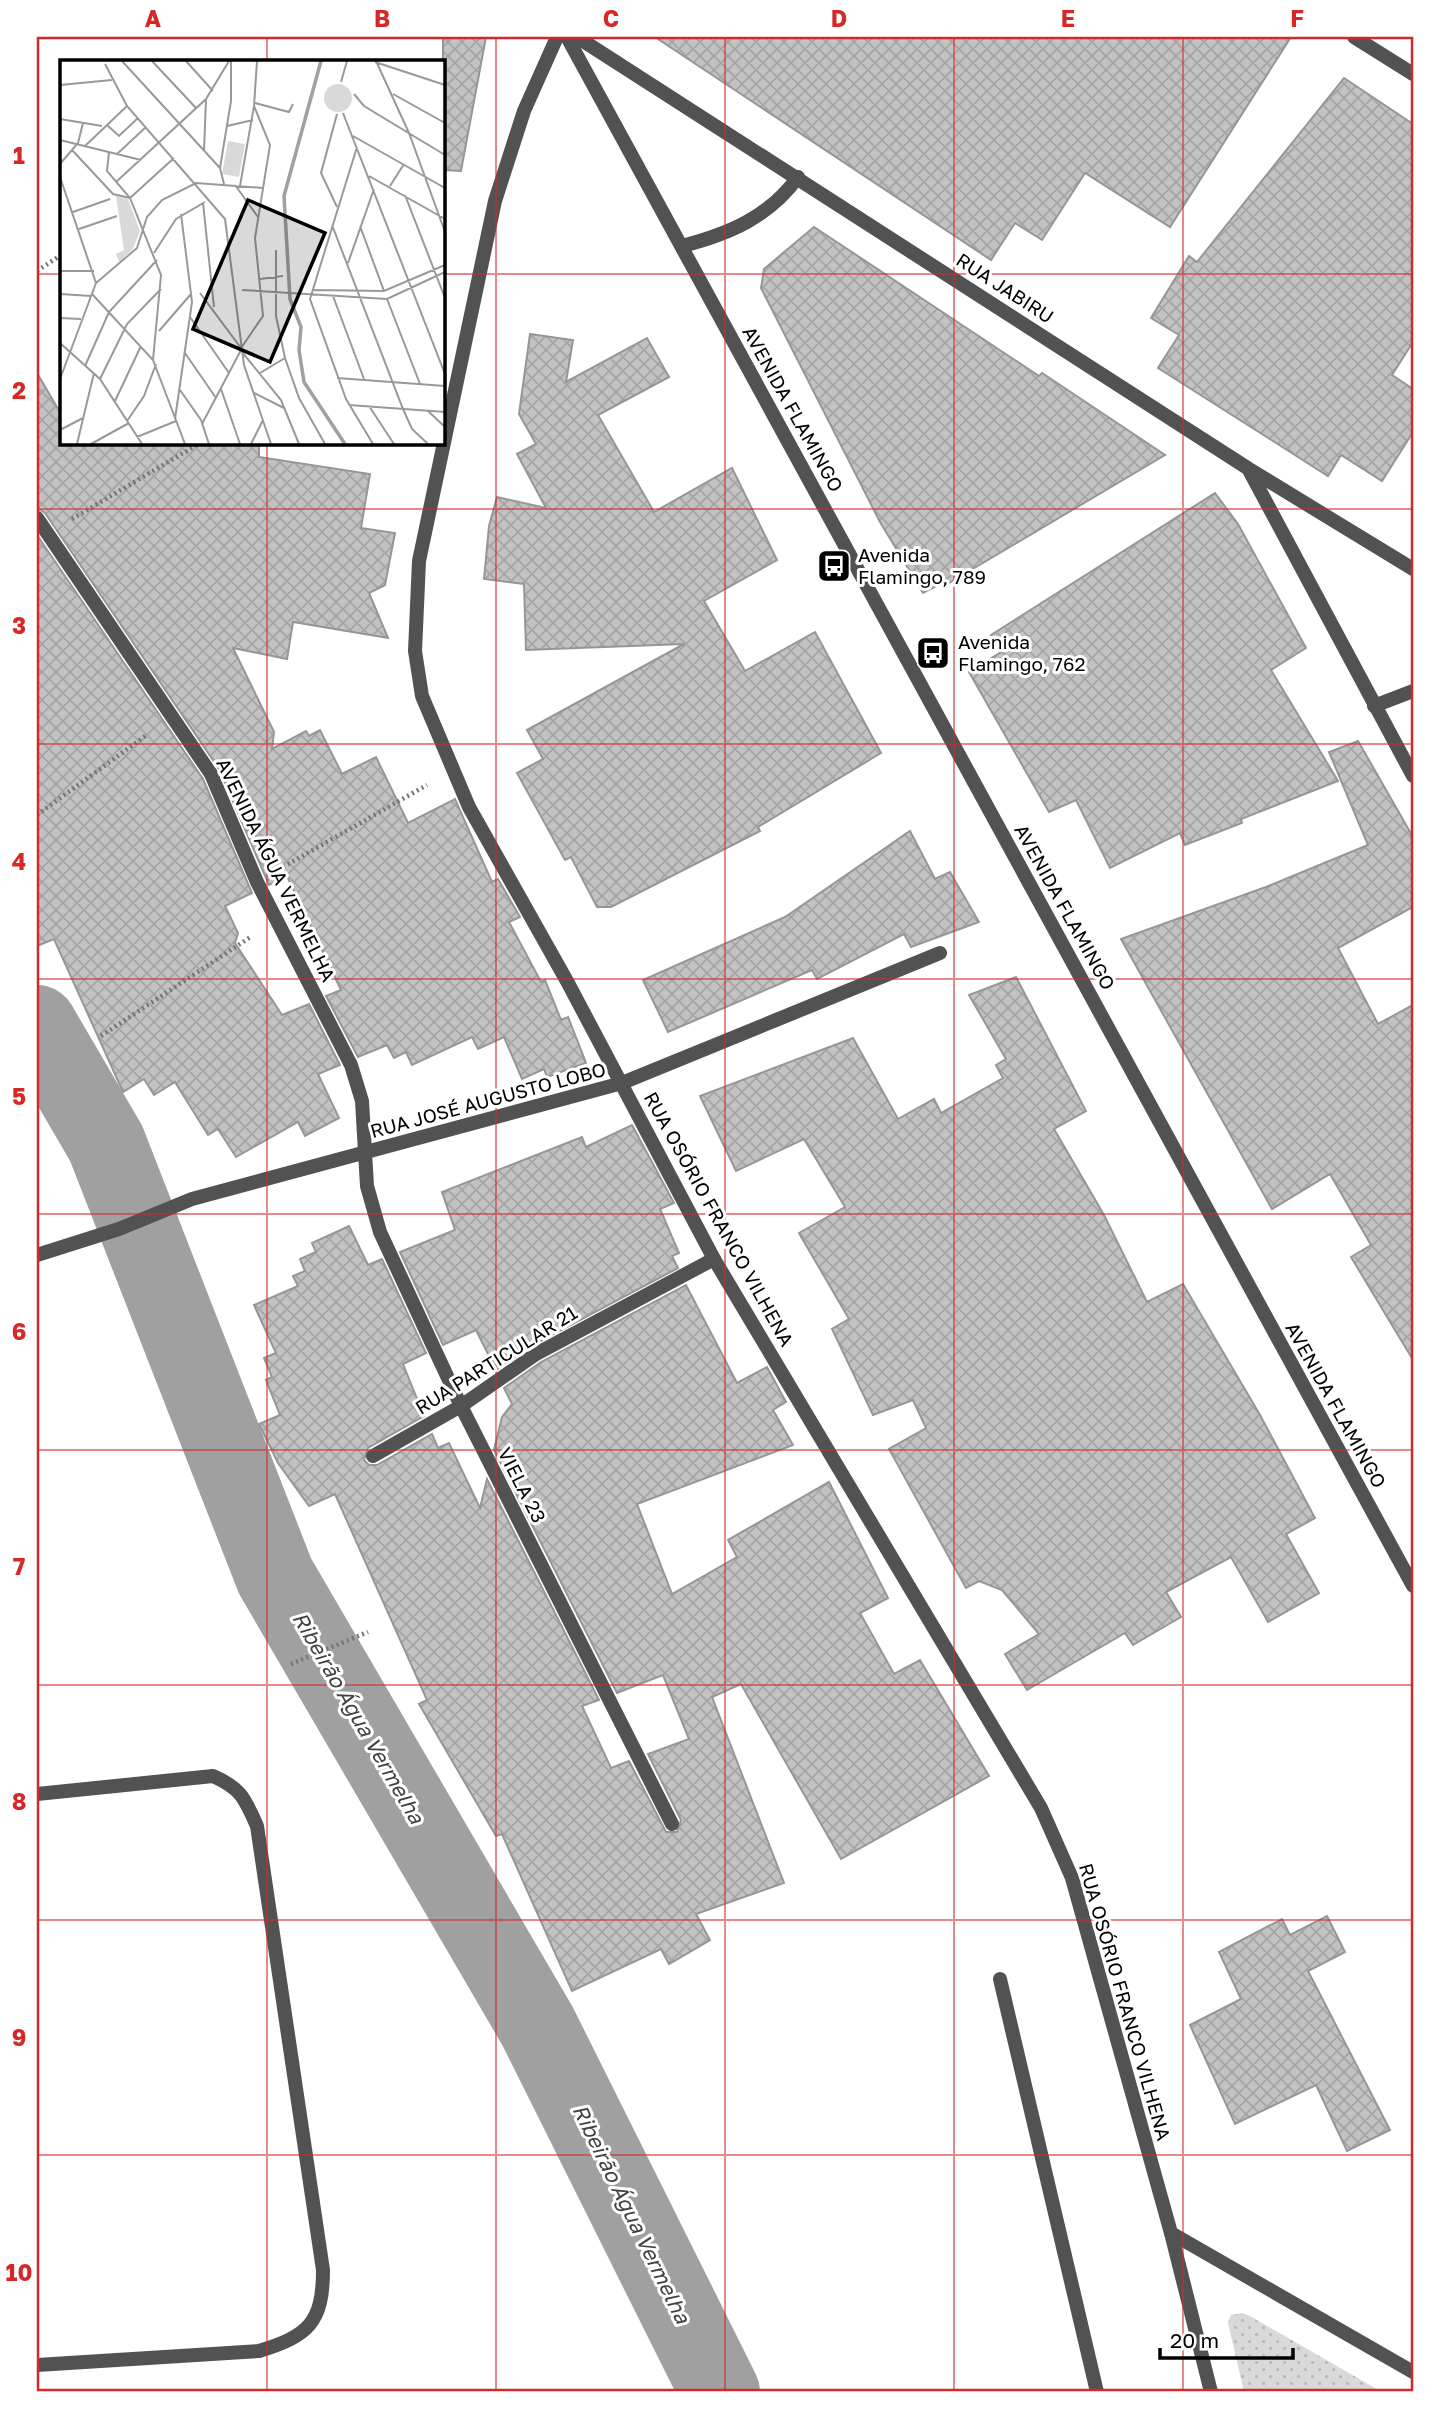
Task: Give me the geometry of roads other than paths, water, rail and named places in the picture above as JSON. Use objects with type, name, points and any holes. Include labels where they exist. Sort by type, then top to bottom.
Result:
[{"type":"street","name":"RUA OSÓRIO FRANCO VILHENA","points":[[444,443],[495,201],[524,111],[557,37]]},
{"type":"street","name":"AVENIDA FLAMINGO","points":[[566,37],[1413,1586]]},
{"type":"street","name":"RUA JABIRU","points":[[577,37],[1249,469],[1413,569]]},
{"type":"street","points":[[1354,37],[1413,74]]},
{"type":"street","points":[[682,246],[723,236],[755,219],[786,193],[797,177]]},
{"type":"street","name":"RUA OSÓRIO FRANCO VILHENA","points":[[444,444],[419,561],[415,651],[422,696],[469,807],[622,1083],[714,1259],[1041,1808],[1072,1878],[1171,2233],[1211,2392]]},
{"type":"street","points":[[1249,469],[1413,776]]},
{"type":"street","name":"AVENIDA ÁGUA VERMELHA","points":[[37,518],[211,774],[257,882],[351,1065],[362,1101],[366,1153]]},
{"type":"street","points":[[1374,706],[1413,691]]},
{"type":"street","name":"RUA JOSÉ AUGUSTO LOBO","points":[[37,1255],[119,1229],[192,1199],[622,1083],[940,953]]},
{"type":"street","name":"VIELA 23","points":[[366,1153],[367,1186],[380,1232],[461,1406],[672,1824]]},
{"type":"street","name":"RUA PARTICULAR 21","points":[[373,1455],[461,1406],[536,1353],[714,1259]]},
{"type":"street","points":[[37,1794],[213,1776],[233,1784],[246,1801],[257,1826],[323,2270],[323,2299],[318,2316],[295,2340],[259,2351],[37,2365]]},
{"type":"street","points":[[1000,1979],[1097,2392]]},
{"type":"street","points":[[1171,2233],[1413,2372]]},
{"type":"waterway","name":"Ribeirão Água Vermelha","points":[[37,1025],[106,1143],[275,1576],[538,2027],[720,2392]]},
{"type":"place","name":"Avenida Flamingo, 789","points":[[834,566]]},
{"type":"place","name":"Avenida Flamingo, 762","points":[[933,653]]}]
